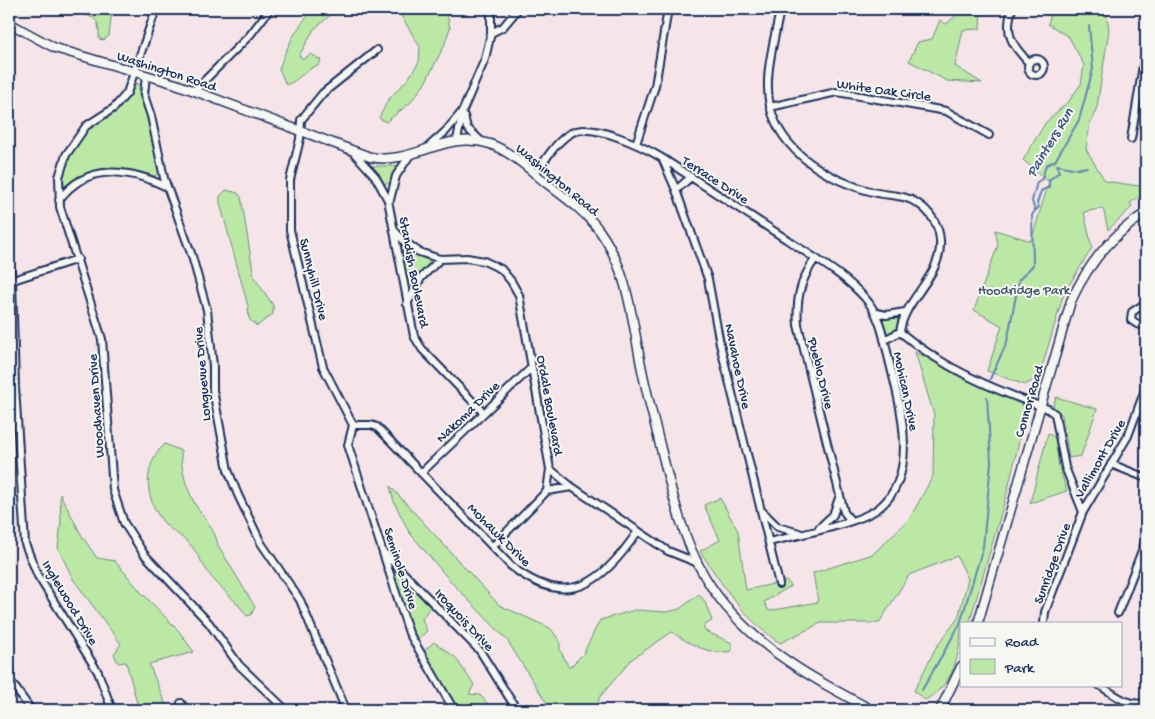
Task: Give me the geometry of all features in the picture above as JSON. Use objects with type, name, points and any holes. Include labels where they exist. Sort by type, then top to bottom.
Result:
[{"type":"main road","name":"Washington Road","points":[[11,24],[55,48],[194,91],[354,153],[383,159],[410,155],[457,140],[483,142],[504,150],[535,174],[587,217],[604,238],[615,260],[631,306],[641,368],[674,499],[698,564],[723,602],[764,645],[801,671],[872,710]]},
{"type":"main road","name":"Connor Road","points":[[978,622],[1039,406],[1071,301],[1094,259],[1120,230],[1146,213]]},
{"type":"main road","points":[[940,710],[960,669]]},
{"type":"street","name":"Woodhaven Drive","points":[[156,9],[129,90],[121,101],[86,126],[70,147],[61,170],[59,200],[102,339],[113,490],[124,524],[144,554],[209,623],[239,665],[286,710]]},
{"type":"street","points":[[194,91],[250,35],[270,9]]},
{"type":"street","points":[[457,140],[464,110],[485,59],[491,33],[491,9]]},
{"type":"street","points":[[491,33],[503,27],[518,9]]},
{"type":"street","points":[[636,144],[655,86],[668,9]]},
{"type":"street","points":[[780,9],[769,71],[770,107],[783,134],[810,164],[846,184],[916,202],[929,213],[938,228],[940,241],[939,255],[934,268],[905,312],[900,332],[884,340]]},
{"type":"street","points":[[1012,9],[1008,20],[1009,33],[1014,47],[1029,63]]},
{"type":"street","points":[[9,34],[11,24]]},
{"type":"street","points":[[1131,139],[1146,47]]},
{"type":"street","name":"Sunnyhill Drive","points":[[353,426],[323,367],[292,238],[290,180],[301,120],[323,92],[377,50]]},
{"type":"street","name":"Longuevue Drive","points":[[146,75],[144,95],[151,116],[167,187],[192,256],[207,310],[213,366],[213,390],[228,470],[261,543],[300,600],[346,710]]},
{"type":"street","name":"White Oak Circle","points":[[770,107],[837,92],[946,111],[989,135]]},
{"type":"street","points":[[464,110],[467,128],[483,142]]},
{"type":"street","points":[[427,148],[446,131],[464,110]]},
{"type":"street","name":"Terrace Drive","points":[[535,174],[566,136],[579,130],[589,129],[636,144],[662,158],[844,279],[864,297],[877,313],[884,340]]},
{"type":"street","name":"Standish Boulevard","points":[[354,153],[379,181],[390,207],[411,328],[418,342],[483,412]]},
{"type":"street","points":[[390,207],[393,182],[410,155]]},
{"type":"street","name":"Navahoe Drive","points":[[662,158],[676,190],[708,278],[720,344],[779,584]]},
{"type":"street","points":[[59,200],[77,182],[108,173],[138,175],[167,187]]},
{"type":"street","points":[[676,190],[691,177]]},
{"type":"street","name":"Ordale Boulevard","points":[[394,230],[404,241],[419,252],[440,259],[467,258],[484,261],[501,269],[511,280],[519,295],[550,468],[572,487],[672,554],[698,564]]},
{"type":"street","points":[[10,281],[78,259]]},
{"type":"street","points":[[407,304],[421,278],[440,259]]},
{"type":"street","name":"Pueblo Drive","points":[[815,259],[801,283],[797,296],[798,325],[844,512],[851,521]]},
{"type":"street","name":"Inglewood Drive","points":[[9,263],[25,544],[38,576],[98,672],[112,710]]},
{"type":"street","points":[[1146,303],[1132,312],[1131,320],[1137,324],[1143,324],[1146,320]]},
{"type":"street","points":[[877,313],[886,315],[905,312]]},
{"type":"street","points":[[900,332],[929,355],[954,369],[990,387],[1039,406]]},
{"type":"street","name":"Mohican Drive","points":[[769,542],[869,515],[882,505],[897,481],[904,454],[904,424],[884,340]]},
{"type":"street","name":"Nakoma Drive","points":[[421,473],[531,368]]},
{"type":"street","points":[[9,392],[15,387]]},
{"type":"street","name":"Vallimont Drive","points":[[1083,512],[1128,436],[1146,387]]},
{"type":"street","name":"Sunridge Drive","points":[[1039,406],[1052,411],[1057,419],[1065,467],[1083,512],[1045,612],[1044,622]]},
{"type":"street","name":"Mohawk Drive","points":[[353,426],[371,425],[377,427],[511,566],[526,578],[544,586],[579,587],[596,579],[613,565],[638,531]]},
{"type":"street","name":"Seminole Drive","points":[[353,426],[348,444],[409,633],[454,710]]},
{"type":"street","points":[[1111,464],[1146,478]]},
{"type":"street","points":[[547,491],[550,468]]},
{"type":"street","points":[[493,546],[547,491],[572,487]]},
{"type":"street","points":[[818,529],[833,514],[840,496]]},
{"type":"street","points":[[761,510],[778,527],[800,534]]},
{"type":"street","points":[[1118,613],[1146,540]]},
{"type":"street","name":"Iroquois Drive","points":[[384,553],[480,651],[516,710]]},
{"type":"street","points":[[9,679],[32,710]]},
{"type":"street","points":[[1101,686],[1125,701],[1139,705],[1146,703]]},
{"type":"street","points":[[511,702],[512,710]]},
{"type":"green space","points":[[77,9],[112,10],[109,36],[104,40],[99,39],[98,24],[94,18]]},
{"type":"green space","points":[[314,9],[318,9],[323,16],[332,9],[338,9],[314,29],[299,56],[303,59],[311,54],[321,60],[319,65],[286,85],[279,69],[289,44]]},
{"type":"green space","points":[[397,9],[446,9],[450,28],[444,46],[424,85],[410,103],[386,122],[379,118],[388,100],[408,79],[419,62],[420,47]]},
{"type":"green space","points":[[964,9],[981,9],[980,29],[963,30],[955,66],[982,83],[947,81],[909,61],[918,42],[932,39],[940,20],[946,24]]},
{"type":"green space","name":"Hoodridge Park","points":[[1052,9],[1106,9],[1109,30],[1097,107],[1090,124],[1086,149],[1105,181],[1146,187],[1146,192],[1130,203],[1132,207],[1108,230],[1103,208],[1084,212],[1092,248],[1064,293],[1039,377],[1025,385],[987,371],[1002,326],[974,310],[998,245],[995,230],[1031,241],[1049,182],[1023,160],[1046,122],[1069,101],[1081,84],[1084,65],[1069,37],[1048,24]]},
{"type":"green space","points":[[135,83],[139,84],[139,95],[150,123],[159,174],[155,176],[131,170],[107,169],[84,175],[73,180],[64,188],[63,180],[66,165],[77,142],[90,127],[119,107],[129,97]]},
{"type":"green space","points":[[371,166],[400,166],[391,183],[385,184]]},
{"type":"green space","points":[[226,190],[238,193],[241,197],[254,277],[273,305],[273,314],[257,326],[249,319],[248,306],[220,203],[220,196]]},
{"type":"green space","points":[[399,241],[417,255],[436,262],[408,297]]},
{"type":"green space","points":[[886,318],[899,318],[897,329],[886,334],[882,321]]},
{"type":"green space","points":[[915,352],[1027,407],[1007,493],[971,617],[969,622],[960,622],[960,640],[954,667],[943,686],[925,700],[914,691],[935,649],[958,618],[968,579],[957,556],[909,575],[879,623],[821,623],[780,643],[767,634],[745,613],[700,551],[720,540],[704,505],[720,498],[738,531],[746,590],[787,581],[791,586],[764,602],[769,611],[818,602],[813,573],[873,554],[910,518],[933,476],[934,415]]},
{"type":"green space","points":[[1056,397],[1097,409],[1081,456],[1069,458],[1062,415],[1053,406]]},
{"type":"green space","points":[[1048,433],[1055,438],[1059,467],[1067,491],[1030,503]]},
{"type":"green space","points":[[165,444],[181,451],[183,472],[189,491],[195,504],[212,528],[218,545],[255,607],[251,615],[247,616],[211,576],[190,544],[167,526],[157,514],[149,493],[149,472],[152,462]]},
{"type":"green space","points":[[390,486],[499,605],[550,628],[560,641],[560,650],[569,668],[583,654],[600,620],[635,610],[667,612],[680,609],[699,594],[705,602],[712,621],[703,626],[705,631],[732,643],[732,651],[716,652],[701,648],[672,632],[632,659],[599,698],[598,710],[551,710],[507,640],[452,583],[409,532],[394,502]]},
{"type":"green space","points":[[60,494],[82,536],[97,558],[115,561],[140,591],[178,630],[194,652],[149,664],[168,710],[139,710],[126,662],[118,663],[114,654],[121,644],[73,579],[58,548],[61,522]]},
{"type":"green space","points":[[396,571],[430,607],[422,619],[427,631],[418,639],[412,631],[393,574]]},
{"type":"green space","points":[[434,642],[455,657],[474,685],[469,694],[480,695],[488,704],[488,710],[457,710],[424,651]]},
{"type":"waterway","name":"Painters Run","points":[[990,379],[1007,342],[1019,280],[1033,265],[1032,215],[1035,211],[1032,201],[1037,182],[1042,179],[1046,165],[1055,161],[1079,120],[1093,69],[1089,26]]},
{"type":"waterway","points":[[1036,210],[1039,207],[1037,203],[1041,191],[1049,187],[1049,180],[1059,172],[1057,165],[1077,169],[1087,167]]},
{"type":"waterway","name":"Painters Run","points":[[961,622],[983,547],[991,462],[987,397]]},
{"type":"waterway","name":"Painters Run","points":[[922,690],[960,624]]}]
